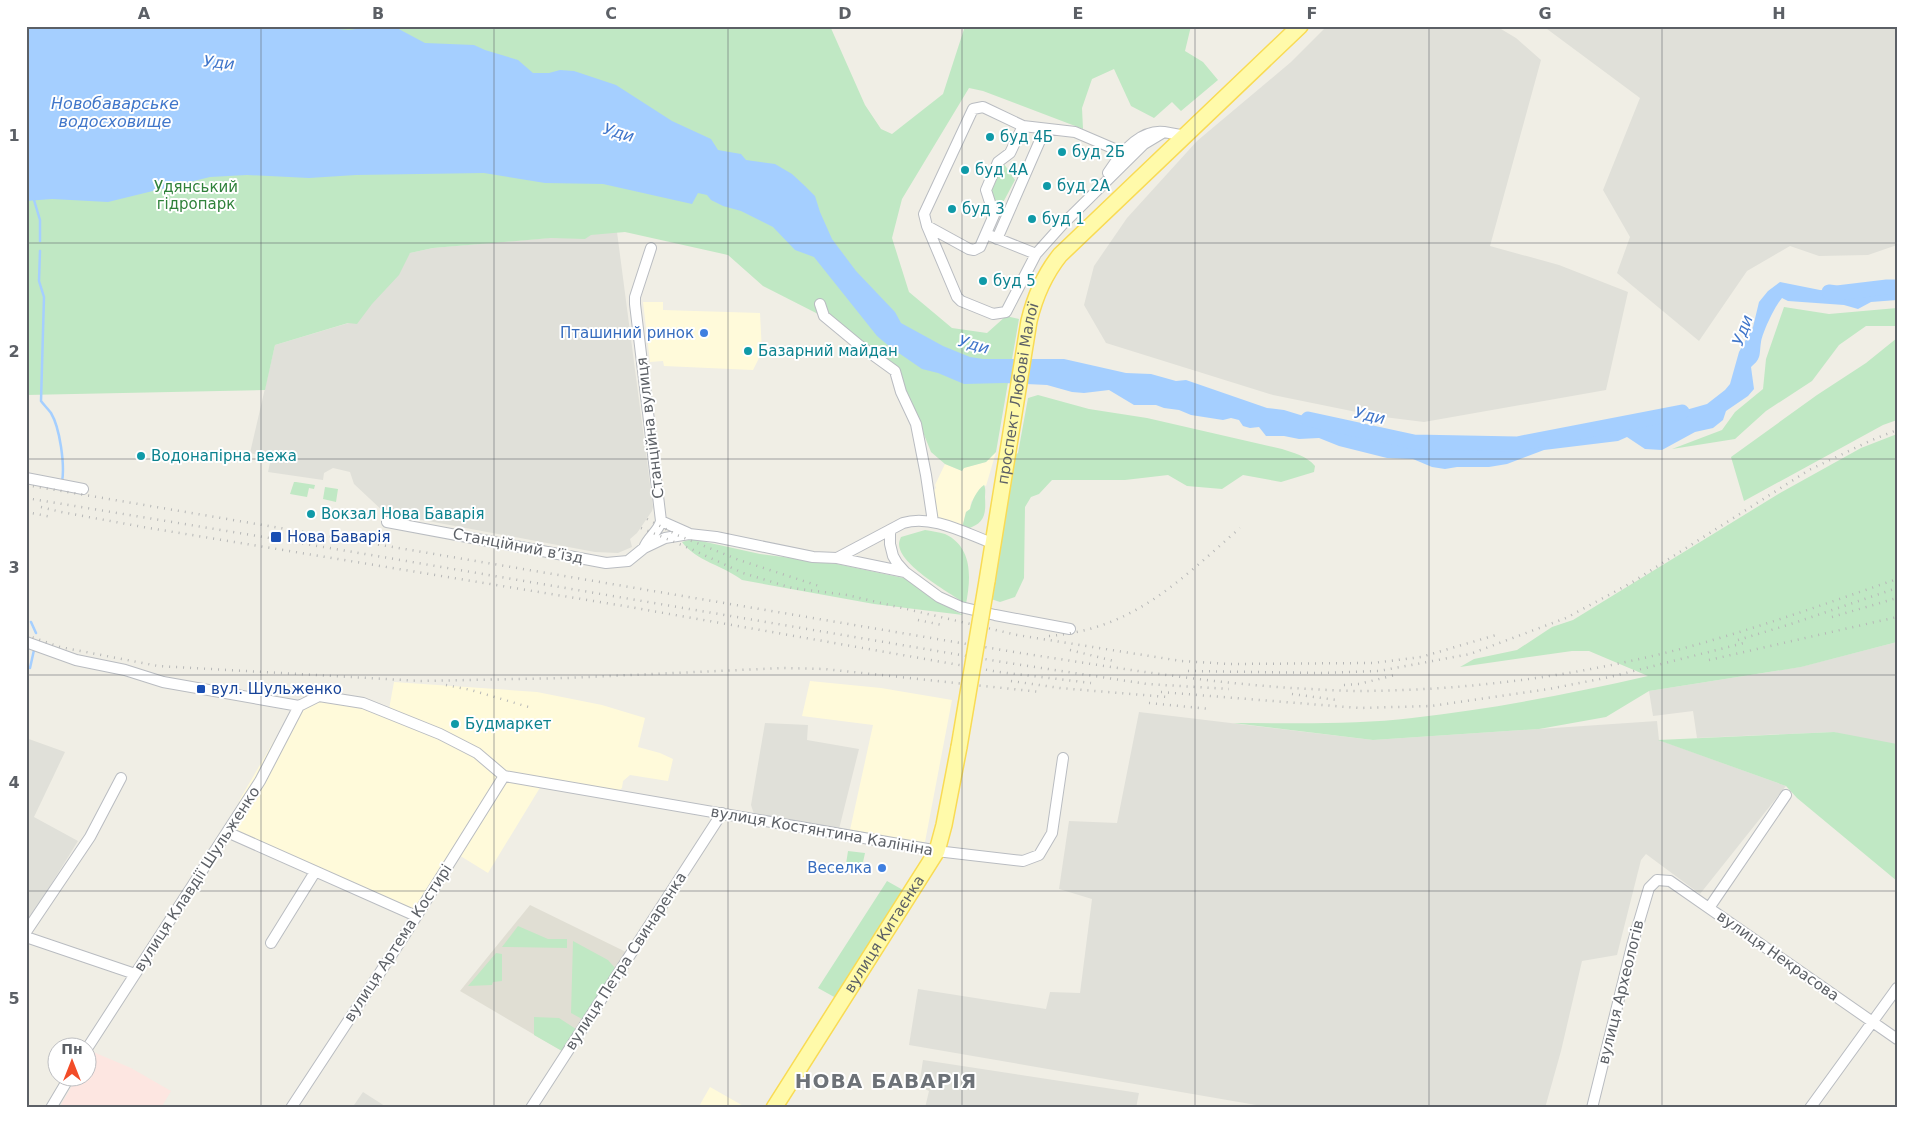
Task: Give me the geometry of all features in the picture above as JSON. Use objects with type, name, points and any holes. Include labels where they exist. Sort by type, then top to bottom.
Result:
[{"type":"main road","name":"проспект Любові Малої","points":[[959,747],[1029,321],[1038,291],[1051,266],[1060,255],[1300,26]]},
{"type":"main road","name":"вулиця Китаєнка","points":[[774,1108],[936,851],[944,825],[959,747]]},
{"type":"street","points":[[1124,153],[1075,132],[1023,126],[983,107],[973,109],[924,214],[927,226],[956,297],[961,301],[994,314],[1006,312],[1036,254],[1144,144],[1164,132]]},
{"type":"street","points":[[927,226],[969,249],[974,250],[980,247],[994,215],[986,190],[998,162],[1010,153],[1023,126]]},
{"type":"street","points":[[997,239],[1045,129]]},
{"type":"street","points":[[1096,192],[1109,170],[1143,135],[1156,131],[1186,136]]},
{"type":"street","points":[[986,234],[1036,254]]},
{"type":"street","name":"Станційна вулиця","points":[[651,248],[635,297],[635,304],[661,520],[689,534]]},
{"type":"street","points":[[820,304],[824,316],[895,371],[901,392],[914,418],[926,474],[933,522]]},
{"type":"street","points":[[26,478],[83,489]]},
{"type":"street","points":[[644,548],[647,540],[660,527],[661,520]]},
{"type":"street","points":[[837,558],[913,520],[933,522],[992,543]]},
{"type":"street","name":"Станційний в’їзд","points":[[387,522],[606,563],[628,560],[644,548],[665,538],[689,534]]},
{"type":"street","points":[[890,530],[890,544],[893,556],[905,572],[939,597],[961,607],[1070,629]]},
{"type":"street","points":[[689,534],[716,537],[813,557],[837,558],[905,572]]},
{"type":"street","points":[[26,642],[76,660],[125,670],[163,682],[299,706],[319,696],[363,703],[440,734],[477,753],[504,776]]},
{"type":"street","name":"вулиця Клавдії Шульженко","points":[[95,1036],[260,781],[299,706]]},
{"type":"street","name":"вулиця Костянтина Калініна","points":[[504,776],[936,851],[1023,861],[1039,855],[1052,833],[1064,758]]},
{"type":"street","name":"вулиця Артема Костирі","points":[[291,1108],[416,916],[504,776]]},
{"type":"street","points":[[26,932],[90,837],[121,778]]},
{"type":"street","points":[[1709,908],[1786,794]]},
{"type":"street","name":"вулиця Петра Свинаренка","points":[[531,1108],[722,814]]},
{"type":"street","points":[[227,832],[416,916]]},
{"type":"street","points":[[271,943],[315,872]]},
{"type":"street","name":"вулиця Некрасова","points":[[1657,880],[1670,880],[1897,1040]]},
{"type":"street","name":"вулиця Археологів","points":[[1592,1108],[1633,942],[1649,888],[1657,880]]},
{"type":"street","points":[[26,937],[135,974]]},
{"type":"street","points":[[1810,1108],[1871,1021],[1897,988]]},
{"type":"street","points":[[51,1108],[64,1086]]},
{"type":"shaded area","points":[[1327,26],[1496,26],[1516,38],[1541,60],[1490,246],[1559,265],[1628,292],[1606,390],[1424,422],[1376,416],[1273,395],[1106,343],[1084,305],[1094,266],[1127,218],[1197,141],[1291,62]]},
{"type":"shaded area","points":[[1543,26],[1897,26],[1897,245],[1868,255],[1819,256],[1790,246],[1747,271],[1699,341],[1617,273],[1630,237],[1603,190],[1640,98]]},
{"type":"shaded area","points":[[617,232],[653,507],[637,533],[630,539],[632,547],[618,553],[595,552],[385,513],[354,484],[350,472],[333,468],[324,473],[323,480],[268,472],[271,458],[250,453],[275,345],[352,322],[410,253],[433,248]]},
{"type":"shaded area","name":"Пташиний ринок","points":[[643,302],[663,302],[663,310],[760,313],[762,352],[753,370],[664,366],[663,361],[650,362]]},
{"type":"shaded area","points":[[996,452],[986,486],[984,485],[971,502],[962,528],[933,522],[931,493],[936,488],[935,485],[945,464],[962,471],[963,468],[986,462]]},
{"type":"shaded area","points":[[1897,642],[1897,748],[1833,732],[1697,738],[1693,711],[1653,716],[1649,691],[1800,667]]},
{"type":"shaded area","points":[[810,681],[881,688],[952,700],[925,842],[916,843],[850,830],[873,725],[802,716]]},
{"type":"shaded area","points":[[394,682],[537,692],[602,705],[645,718],[638,747],[673,759],[668,781],[630,775],[623,781],[622,788],[615,793],[544,781],[488,873],[454,852],[415,913],[230,831],[240,799],[295,705],[315,693],[389,709]]},
{"type":"shaded area","points":[[1139,712],[1373,740],[1657,721],[1659,740],[1786,786],[1700,894],[1646,854],[1641,860],[1617,955],[1582,961],[1561,1051],[1545,1108],[1273,1108],[909,1045],[918,989],[1046,1009],[1050,992],[1080,993],[1092,899],[1059,889],[1069,821],[1117,823]]},
{"type":"shaded area","points":[[765,723],[808,725],[807,740],[859,749],[839,829],[754,814],[751,805]]},
{"type":"shaded area","points":[[26,738],[65,752],[34,817],[78,841],[27,923]]},
{"type":"shaded area","points":[[530,905],[626,952],[562,1051],[460,991]]},
{"type":"shaded area","points":[[98,1054],[131,1068],[171,1091],[161,1108],[59,1108],[72,1086],[98,1086]]},
{"type":"shaded area","points":[[923,1060],[1139,1093],[1136,1108],[925,1108],[929,1091],[919,1086]]},
{"type":"shaded area","points":[[710,1087],[747,1108],[698,1108]]},
{"type":"shaded area","points":[[363,1092],[388,1108],[352,1108]]},
{"type":"green space","name":"Удянський гідропарк","points":[[26,26],[830,26],[865,105],[881,129],[892,134],[943,94],[965,26],[1191,26],[1185,51],[1203,62],[1218,80],[1181,111],[1172,102],[1154,118],[1131,106],[1114,69],[1092,79],[1082,108],[1083,129],[983,91],[969,88],[902,199],[892,238],[909,292],[952,328],[987,333],[1006,316],[1019,319],[996,452],[986,462],[964,468],[962,471],[945,464],[931,452],[897,368],[820,315],[763,286],[728,255],[625,232],[591,235],[585,239],[551,238],[433,248],[410,253],[399,275],[372,304],[357,324],[348,323],[275,345],[265,390],[26,395]]},
{"type":"green space","points":[[1004,164],[1015,180],[999,210],[991,191]]},
{"type":"green space","points":[[1784,307],[1829,314],[1897,308],[1897,326],[1866,326],[1839,345],[1812,381],[1766,411],[1735,439],[1672,449],[1722,430],[1735,412],[1763,389],[1766,359]]},
{"type":"green space","points":[[1897,338],[1897,420],[1883,425],[1744,501],[1731,457],[1817,395],[1866,363]]},
{"type":"green space","points":[[1038,395],[1089,409],[1147,418],[1282,449],[1308,460],[1315,466],[1314,472],[1281,482],[1243,475],[1222,489],[1187,486],[1168,475],[1125,480],[1052,480],[1039,494],[1031,497],[1025,507],[1024,578],[1015,597],[1000,602],[991,599],[1011,458],[1018,453],[1028,398]]},
{"type":"green space","points":[[1897,434],[1897,642],[1801,667],[1649,691],[1606,717],[1539,729],[1373,740],[1233,723],[1346,723],[1412,718],[1530,700],[1648,676],[1589,651],[1572,651],[1460,667],[1474,659],[1517,650],[1552,627],[1573,620],[1780,493],[1861,448]]},
{"type":"green space","points":[[294,482],[315,485],[314,489],[309,488],[307,497],[290,494]]},
{"type":"green space","points":[[984,485],[985,508],[981,521],[972,527],[962,528],[966,512],[970,509],[977,492]]},
{"type":"green space","points":[[325,487],[338,489],[336,502],[323,499]]},
{"type":"green space","points":[[925,530],[945,534],[961,547],[968,564],[969,574],[966,604],[926,578],[907,561],[901,552],[899,544],[901,537]]},
{"type":"green space","points":[[692,539],[760,554],[837,564],[908,579],[931,598],[963,615],[874,604],[742,580],[702,559],[682,542]]},
{"type":"green space","points":[[1834,732],[1897,744],[1897,881],[1797,798],[1786,786],[1658,740]]},
{"type":"green space","points":[[848,851],[865,853],[862,867],[846,864]]},
{"type":"green space","points":[[887,881],[903,890],[836,998],[818,988]]},
{"type":"green space","points":[[518,926],[548,939],[567,939],[567,948],[502,947]]},
{"type":"green space","points":[[573,941],[608,960],[615,968],[582,1019],[571,1013]]},
{"type":"green space","points":[[496,953],[502,954],[502,981],[493,982],[492,985],[468,986]]},
{"type":"green space","points":[[534,1017],[559,1018],[576,1029],[562,1051],[534,1035]]},
{"type":"water","name":"Новобаварське водосховище","points":[[26,26],[331,26],[337,29],[349,30],[377,26],[395,27],[425,43],[474,45],[518,60],[533,73],[549,73],[560,70],[574,71],[616,85],[672,121],[711,139],[718,150],[741,154],[746,160],[775,164],[792,174],[815,196],[832,239],[856,271],[895,312],[901,323],[943,346],[970,357],[983,359],[1064,359],[1126,373],[1151,374],[1176,381],[1186,380],[1267,408],[1284,410],[1356,432],[1456,444],[1499,446],[1551,442],[1633,425],[1707,404],[1725,390],[1730,384],[1739,352],[1753,327],[1759,302],[1768,291],[1780,282],[1820,290],[1849,292],[1897,285],[1897,300],[1871,302],[1858,309],[1844,305],[1788,301],[1782,298],[1764,332],[1758,358],[1751,367],[1754,389],[1748,396],[1726,411],[1723,420],[1713,428],[1695,432],[1662,450],[1645,449],[1627,437],[1618,441],[1544,450],[1507,464],[1489,467],[1445,469],[1432,467],[1413,459],[1387,458],[1339,446],[1319,438],[1299,439],[1284,436],[1266,436],[1259,427],[1250,428],[1243,426],[1239,420],[1231,418],[1223,420],[1191,415],[1179,410],[1156,405],[1134,405],[1109,390],[1084,393],[1072,392],[1047,385],[964,384],[938,373],[922,369],[877,336],[814,257],[795,250],[773,227],[741,211],[723,206],[711,200],[707,195],[698,193],[692,204],[603,184],[545,183],[484,173],[356,175],[309,178],[247,175],[210,177],[108,202],[52,199],[26,201]]},
{"type":"waterway","points":[[34,200],[40,220],[40,241]]},
{"type":"waterway","points":[[40,251],[39,281],[44,297],[41,401],[51,413],[57,428],[62,457],[62,482]]},
{"type":"waterway","name":"Уди","points":[[1829,292],[1837,293],[1897,287]]},
{"type":"waterway","name":"Уди","points":[[1308,419],[1414,442],[1517,444],[1682,412]]},
{"type":"waterway","points":[[31,622],[36,633]]},
{"type":"waterway","points":[[30,668],[34,650]]},
{"type":"railway","points":[[1188,671],[1319,673],[1379,671],[1470,654],[1566,618],[1631,583],[1809,470],[1897,430]]},
{"type":"railway","points":[[26,485],[1014,652],[1198,679],[1324,690],[1406,690],[1491,684],[1617,664],[1724,637],[1897,579]]},
{"type":"railway","points":[[26,498],[1002,662],[1147,684],[1229,689]]},
{"type":"railway","points":[[41,507],[143,527],[624,606],[999,672],[1091,683]]},
{"type":"railway","points":[[26,512],[52,517]]},
{"type":"railway","points":[[647,519],[677,535],[739,560],[819,586]]},
{"type":"railway","points":[[641,528],[743,573],[792,588],[847,595],[1017,635],[1181,661],[1230,664],[1373,663],[1421,657],[1496,635]]},
{"type":"railway","points":[[1049,636],[1079,632],[1106,624],[1131,613],[1175,584],[1240,528]]},
{"type":"railway","points":[[1738,640],[1897,588]]},
{"type":"railway","points":[[1832,617],[1897,598]]},
{"type":"railway","points":[[1709,660],[1897,617]]},
{"type":"railway","points":[[918,620],[942,625]]},
{"type":"railway","points":[[26,635],[60,647],[158,666],[421,681],[566,678],[783,668],[825,669],[1040,692]]},
{"type":"railway","points":[[1161,692],[1359,708],[1431,706],[1549,689],[1610,677],[1748,642]]},
{"type":"railway","points":[[1070,650],[1114,661]]},
{"type":"railway","points":[[1344,685],[1359,684],[1395,675]]},
{"type":"railway","points":[[1011,681],[1060,688],[1167,697]]},
{"type":"railway","points":[[446,685],[471,690],[532,708]]},
{"type":"railway","points":[[1292,694],[1337,700]]},
{"type":"railway","points":[[1149,703],[1210,709]]},
{"type":"place","name":"буд 4Б","points":[[990,137]]},
{"type":"place","name":"буд 2Б","points":[[1062,152]]},
{"type":"place","name":"буд 4А","points":[[965,170]]},
{"type":"place","name":"буд 2А","points":[[1047,186]]},
{"type":"place","name":"буд 3","points":[[952,209]]},
{"type":"place","name":"буд 1","points":[[1032,219]]},
{"type":"place","name":"буд 5","points":[[983,281]]},
{"type":"place","name":"Пташиний ринок","points":[[704,333]]},
{"type":"place","name":"Базарний майдан","points":[[748,351]]},
{"type":"place","name":"Водонапірна вежа","points":[[141,456]]},
{"type":"place","name":"Вокзал Нова Баварія","points":[[311,514]]},
{"type":"place","name":"Нова Баварія","points":[[276,537]]},
{"type":"place","name":"вул. Шульженко","points":[[201,689]]},
{"type":"place","name":"Будмаркет","points":[[455,724]]},
{"type":"place","name":"Веселка","points":[[882,868]]},
{"type":"district","name":"НОВА БАВАРІЯ","points":[[886,1081]]}]
